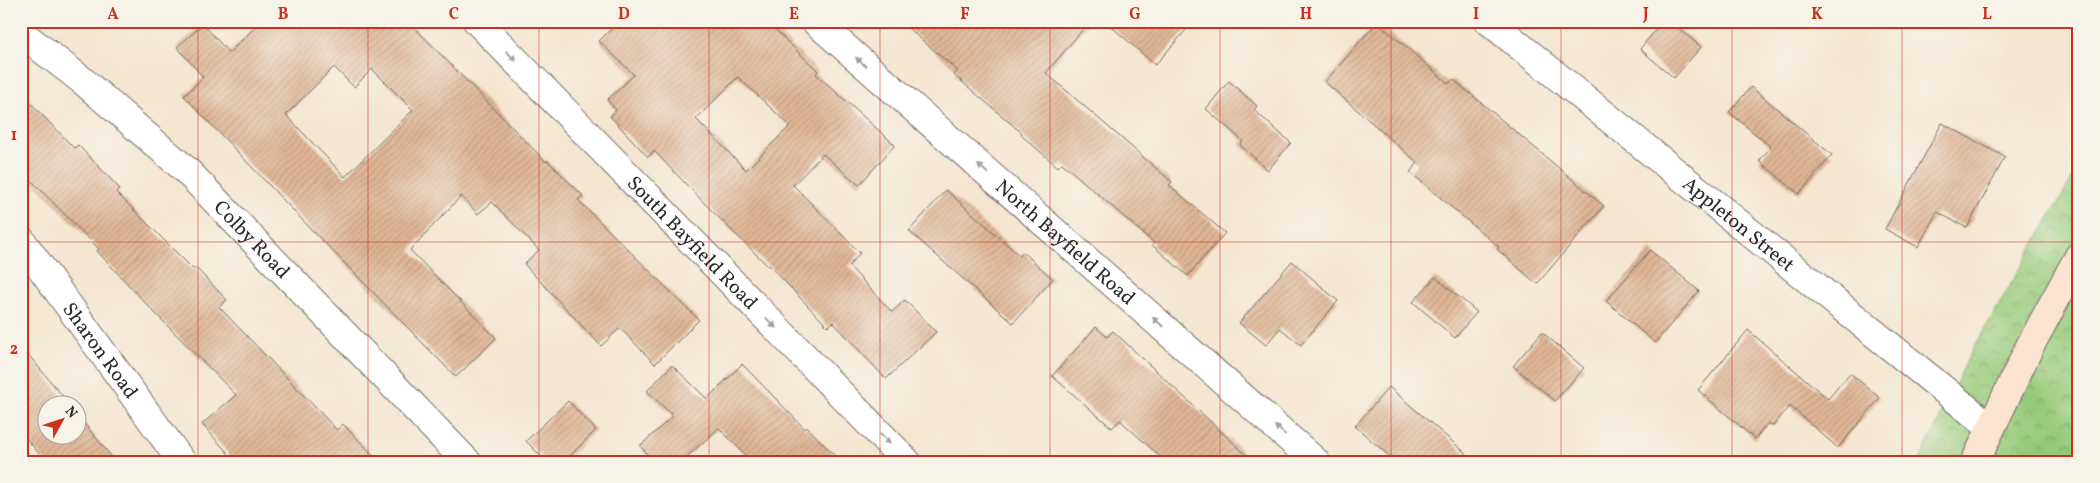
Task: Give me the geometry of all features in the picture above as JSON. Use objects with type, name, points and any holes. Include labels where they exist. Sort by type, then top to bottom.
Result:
[{"type":"main road","points":[[1975,462],[2030,346],[2079,256]]},
{"type":"street","name":"South Bayfield Road","points":[[478,21],[907,462]]},
{"type":"street","name":"North Bayfield Road","points":[[815,21],[1316,462]]},
{"type":"street","name":"Appleton Street","points":[[1489,21],[1991,428]]},
{"type":"street","name":"Colby Road","points":[[21,33],[83,81],[188,171],[467,462]]},
{"type":"street","name":"Sharon Road","points":[[21,240],[182,462]]},
{"type":"green space","points":[[2079,167],[2079,462],[1919,462],[1969,356]]},
{"type":"building","points":[[261,21],[408,21],[546,162],[547,160],[583,196],[578,200],[699,320],[655,364],[620,328],[601,346],[524,264],[539,250],[492,202],[478,214],[461,196],[410,250],[496,338],[456,377],[184,96],[203,77],[177,47],[203,24],[229,53]],"holes":[[[334,67],[354,87],[372,69],[413,110],[345,177],[286,115]]]},
{"type":"building","points":[[619,21],[766,21],[818,71],[816,74],[895,145],[859,185],[823,154],[793,185],[860,253],[849,266],[892,312],[905,300],[936,332],[886,379],[833,322],[828,327],[769,265],[714,213],[654,151],[648,157],[610,116],[616,110],[607,100],[634,75],[599,41]],"holes":[[[738,77],[790,126],[746,170],[696,119]]]},
{"type":"building","points":[[900,21],[1090,21],[1046,73],[1172,182],[1169,185],[1225,233],[1188,276],[1152,245],[1154,243],[1062,163],[1058,167],[1021,135],[1022,133],[954,75],[958,71]]},
{"type":"building","points":[[1105,21],[1194,21],[1155,65]]},
{"type":"building","points":[[1663,21],[1670,21],[1701,47],[1674,78],[1640,49]]},
{"type":"building","points":[[1377,22],[1449,84],[1453,79],[1604,206],[1537,284],[1497,249],[1499,247],[1410,172],[1418,163],[1325,82]]},
{"type":"building","points":[[1229,81],[1257,106],[1254,110],[1291,143],[1268,170],[1240,145],[1243,141],[1206,109]]},
{"type":"building","points":[[1751,87],[1832,155],[1799,194],[1759,161],[1771,147],[1729,112]]},
{"type":"building","points":[[21,93],[74,148],[78,145],[120,189],[116,192],[227,300],[219,307],[337,430],[343,424],[380,462],[236,462],[202,424],[236,395],[151,309],[97,251],[99,249],[21,170]]},
{"type":"building","points":[[1942,123],[2005,157],[1967,228],[1937,212],[1918,247],[1885,229]]},
{"type":"building","points":[[946,190],[1020,256],[1023,252],[1053,279],[1013,323],[909,231]]},
{"type":"building","points":[[1650,250],[1699,291],[1655,343],[1606,301]]},
{"type":"building","points":[[1292,261],[1338,301],[1301,345],[1280,328],[1266,345],[1239,323]]},
{"type":"building","points":[[1435,277],[1477,312],[1455,338],[1413,302]]},
{"type":"building","points":[[1096,327],[1107,337],[1113,331],[1254,462],[1166,462],[1120,420],[1112,428],[1052,376]]},
{"type":"building","points":[[1748,330],[1828,399],[1850,373],[1880,398],[1838,448],[1790,406],[1773,426],[1768,423],[1755,439],[1698,390]]},
{"type":"building","points":[[1542,332],[1584,368],[1555,401],[1513,366]]},
{"type":"building","points":[[21,346],[63,396],[38,396],[38,446],[88,446],[88,428],[116,462],[46,462],[21,432]]},
{"type":"building","points":[[742,364],[805,429],[807,427],[841,462],[752,462],[719,428],[681,462],[654,462],[640,446],[673,416],[647,391],[672,365],[707,399]]},
{"type":"building","points":[[1389,387],[1476,462],[1396,462],[1355,426]]},
{"type":"building","points":[[568,401],[596,430],[564,462],[547,462],[526,441]]}]
